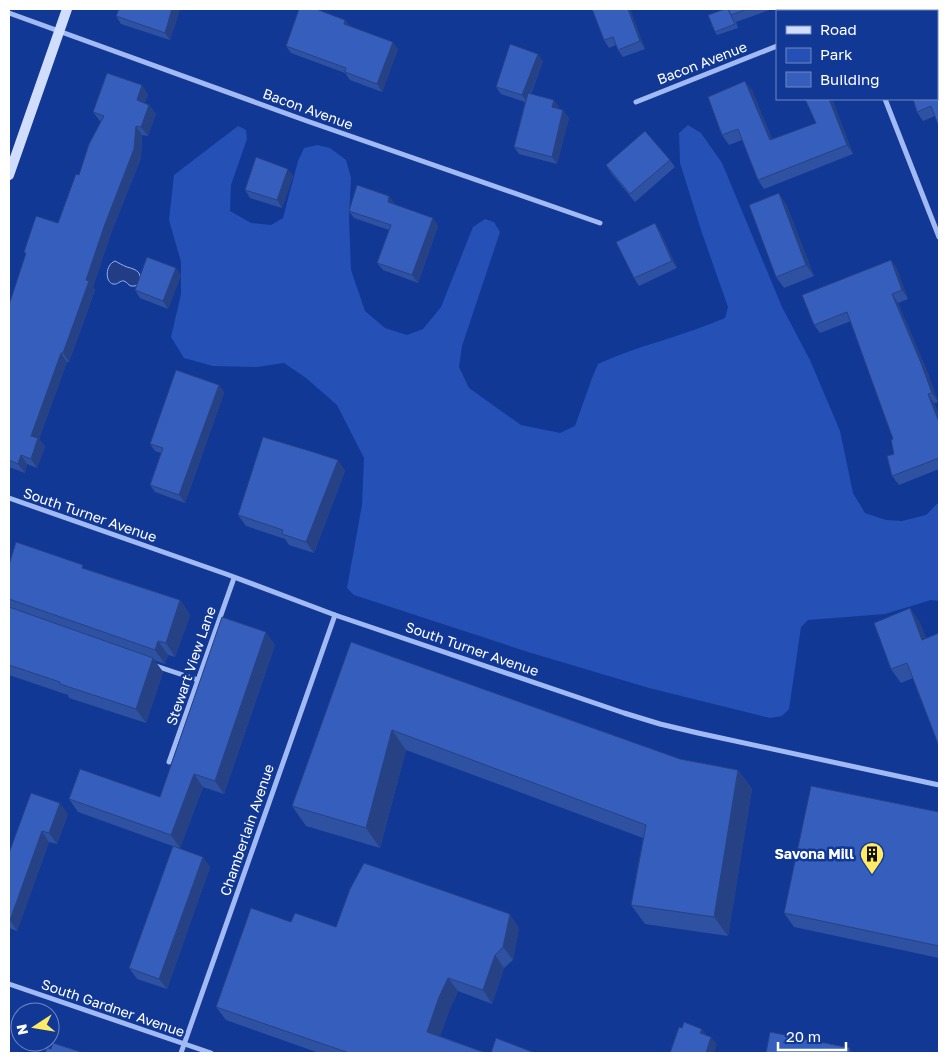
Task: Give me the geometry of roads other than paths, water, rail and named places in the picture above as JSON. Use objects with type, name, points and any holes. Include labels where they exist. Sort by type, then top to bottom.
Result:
[{"type":"street","points":[[9,175],[67,9]]},
{"type":"street","name":"Bacon Avenue","points":[[9,13],[307,121],[600,224]]},
{"type":"street","name":"Bacon Avenue","points":[[636,102],[776,46]]},
{"type":"street","points":[[885,100],[939,237]]},
{"type":"street","name":"South Turner Avenue","points":[[9,498],[335,615],[624,713],[698,734],[939,785]]},
{"type":"street","name":"Stewart View Lane","points":[[169,762],[234,578]]},
{"type":"street","name":"Chamberlain Avenue","points":[[181,1053],[335,615]]},
{"type":"street","points":[[147,662],[198,680]]},
{"type":"street","name":"South Gardner Avenue","points":[[9,984],[211,1053]]},
{"type":"place","name":"Savona Mill","points":[[872,875]]}]
